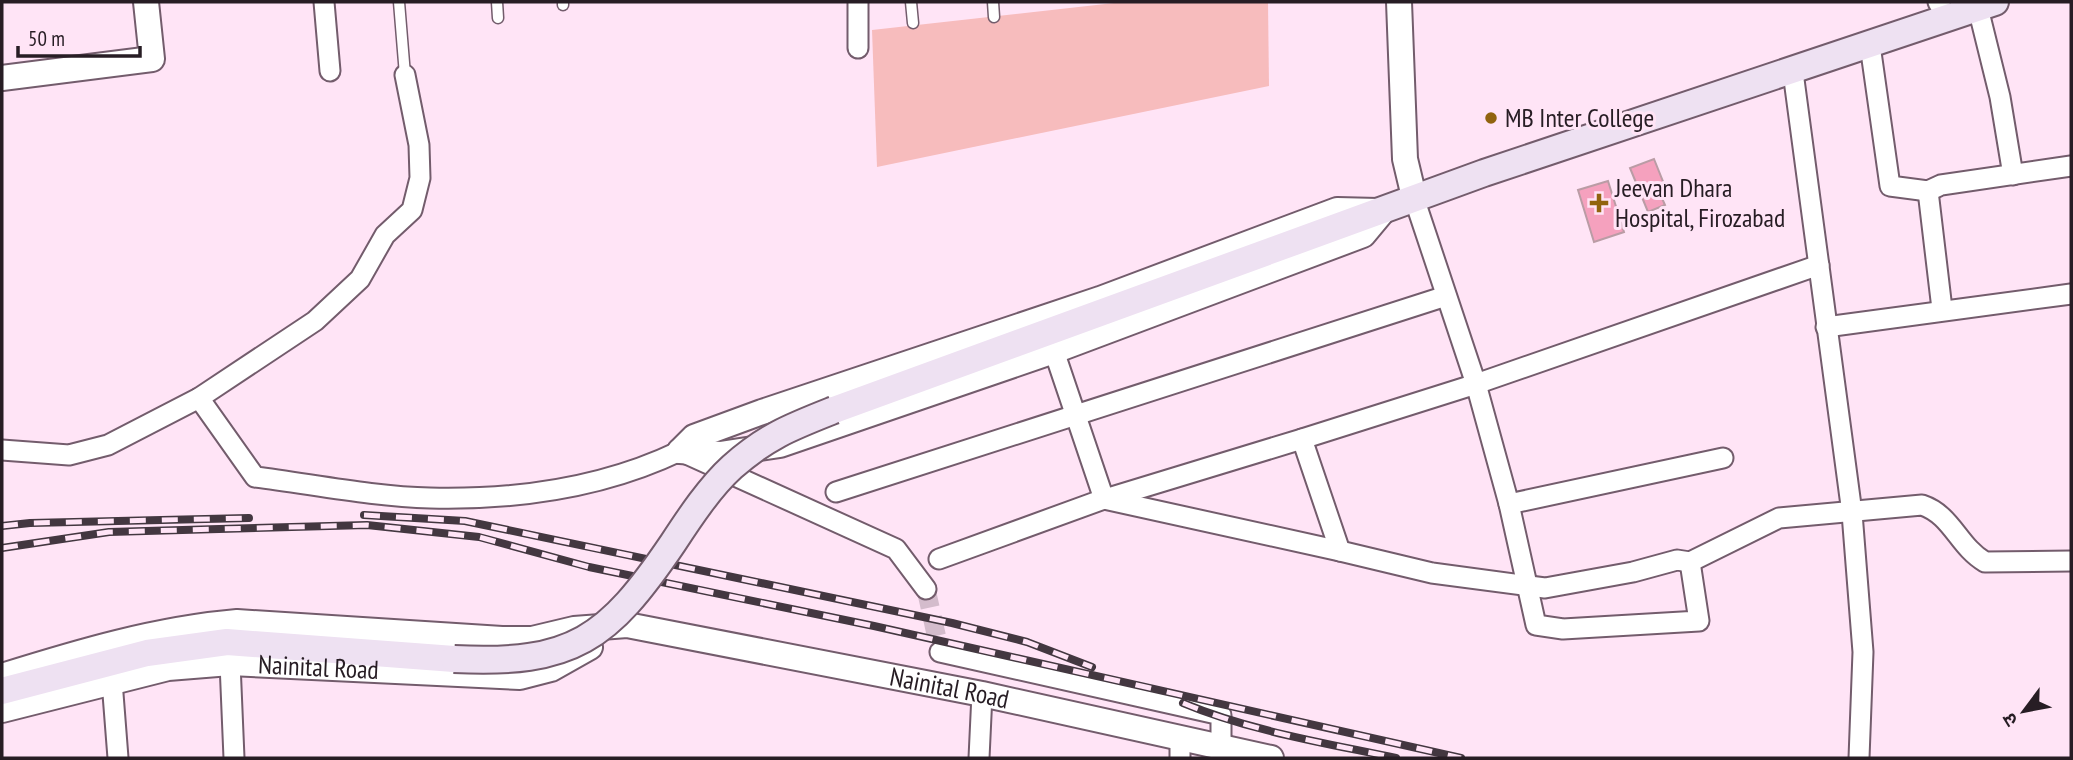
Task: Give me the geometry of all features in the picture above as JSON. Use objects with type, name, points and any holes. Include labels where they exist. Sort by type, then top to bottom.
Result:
[{"type":"main road","name":"Nainital Road","points":[[2,691],[147,653],[227,642],[494,661],[535,657],[578,645],[613,619],[647,581],[686,524],[730,468],[773,434],[1415,201],[1484,173],[1870,45],[1942,10],[1987,5]]},
{"type":"street","points":[[2,78],[152,59],[146,2]]},
{"type":"street","points":[[324,2],[330,71]]},
{"type":"street","points":[[858,2],[858,48]]},
{"type":"street","points":[[1399,2],[1405,159],[1415,201],[1476,384],[1509,504],[1532,618],[1538,628],[1699,621],[1690,562]]},
{"type":"street","points":[[1987,5],[2013,175]]},
{"type":"street","points":[[1870,45],[1890,186],[1928,191],[1941,186],[2071,166]]},
{"type":"street","points":[[1793,72],[1852,513],[1863,652],[1859,758]]},
{"type":"street","points":[[2,450],[69,455],[95,448],[199,398],[315,321],[360,279],[385,235],[412,210],[420,178],[419,145],[405,75]]},
{"type":"street","points":[[1928,191],[1942,309]]},
{"type":"street","points":[[199,398],[255,477],[429,498],[566,488],[642,469],[680,451],[694,437],[1100,299],[1337,210],[1382,211]]},
{"type":"street","points":[[680,451],[720,454],[780,445],[1054,351],[1363,235],[1382,211]]},
{"type":"street","points":[[939,559],[1104,499],[1476,384],[1819,265]]},
{"type":"street","points":[[1826,327],[1942,309],[2071,294]]},
{"type":"street","points":[[836,492],[1446,296]]},
{"type":"street","points":[[1054,351],[1104,499]]},
{"type":"street","points":[[1302,439],[1340,551]]},
{"type":"street","points":[[680,451],[896,550],[926,589]]},
{"type":"street","points":[[1509,504],[1723,458]]},
{"type":"street","points":[[1104,499],[1432,573],[1524,582],[1545,587],[1633,572],[1677,560],[1690,562],[1779,518],[1922,505],[1938,510],[1974,555],[1985,562],[2071,561]]},
{"type":"street","name":"Nainital Road","points":[[2,676],[110,643],[224,623],[502,639],[532,639],[574,629],[627,625],[982,694],[1180,748],[1220,747],[1271,758]]},
{"type":"street","name":"Nainital Road","points":[[2,710],[168,668],[230,663],[520,677],[551,669],[627,625]]},
{"type":"street","points":[[574,629],[579,654]]},
{"type":"street","points":[[940,652],[1222,715],[1220,747]]},
{"type":"street","points":[[230,663],[234,758]]},
{"type":"street","points":[[112,681],[118,758]]},
{"type":"street","points":[[979,758],[982,694]]},
{"type":"lane","points":[[405,75],[399,2],[406,2]]},
{"type":"lane","points":[[497,2],[498,18]]},
{"type":"lane","points":[[911,2],[913,23]]},
{"type":"lane","points":[[993,2],[994,16]]},
{"type":"shaded area","points":[[1123,2],[1268,2],[1269,86],[877,167],[872,30]]},
{"type":"building","points":[[1654,159],[1664,184],[1657,187],[1665,205],[1648,212],[1630,168]]},
{"type":"building","points":[[1608,181],[1624,232],[1594,242],[1578,190]]},
{"type":"tunnel","points":[[926,589],[940,652]]},
{"type":"railway","points":[[364,515],[465,521],[952,623],[1027,642],[1092,667]]},
{"type":"railway","points":[[2,526],[249,518]]},
{"type":"railway","points":[[2,548],[109,532],[367,525],[479,537],[589,567],[874,626],[1461,758]]},
{"type":"railway","points":[[1183,703],[1261,729],[1396,758]]},
{"type":"place","name":"MB Inter College","points":[[1491,118]]},
{"type":"place","name":"Jeevan Dhara Hospital, Firozabad","points":[[1599,203]]}]
